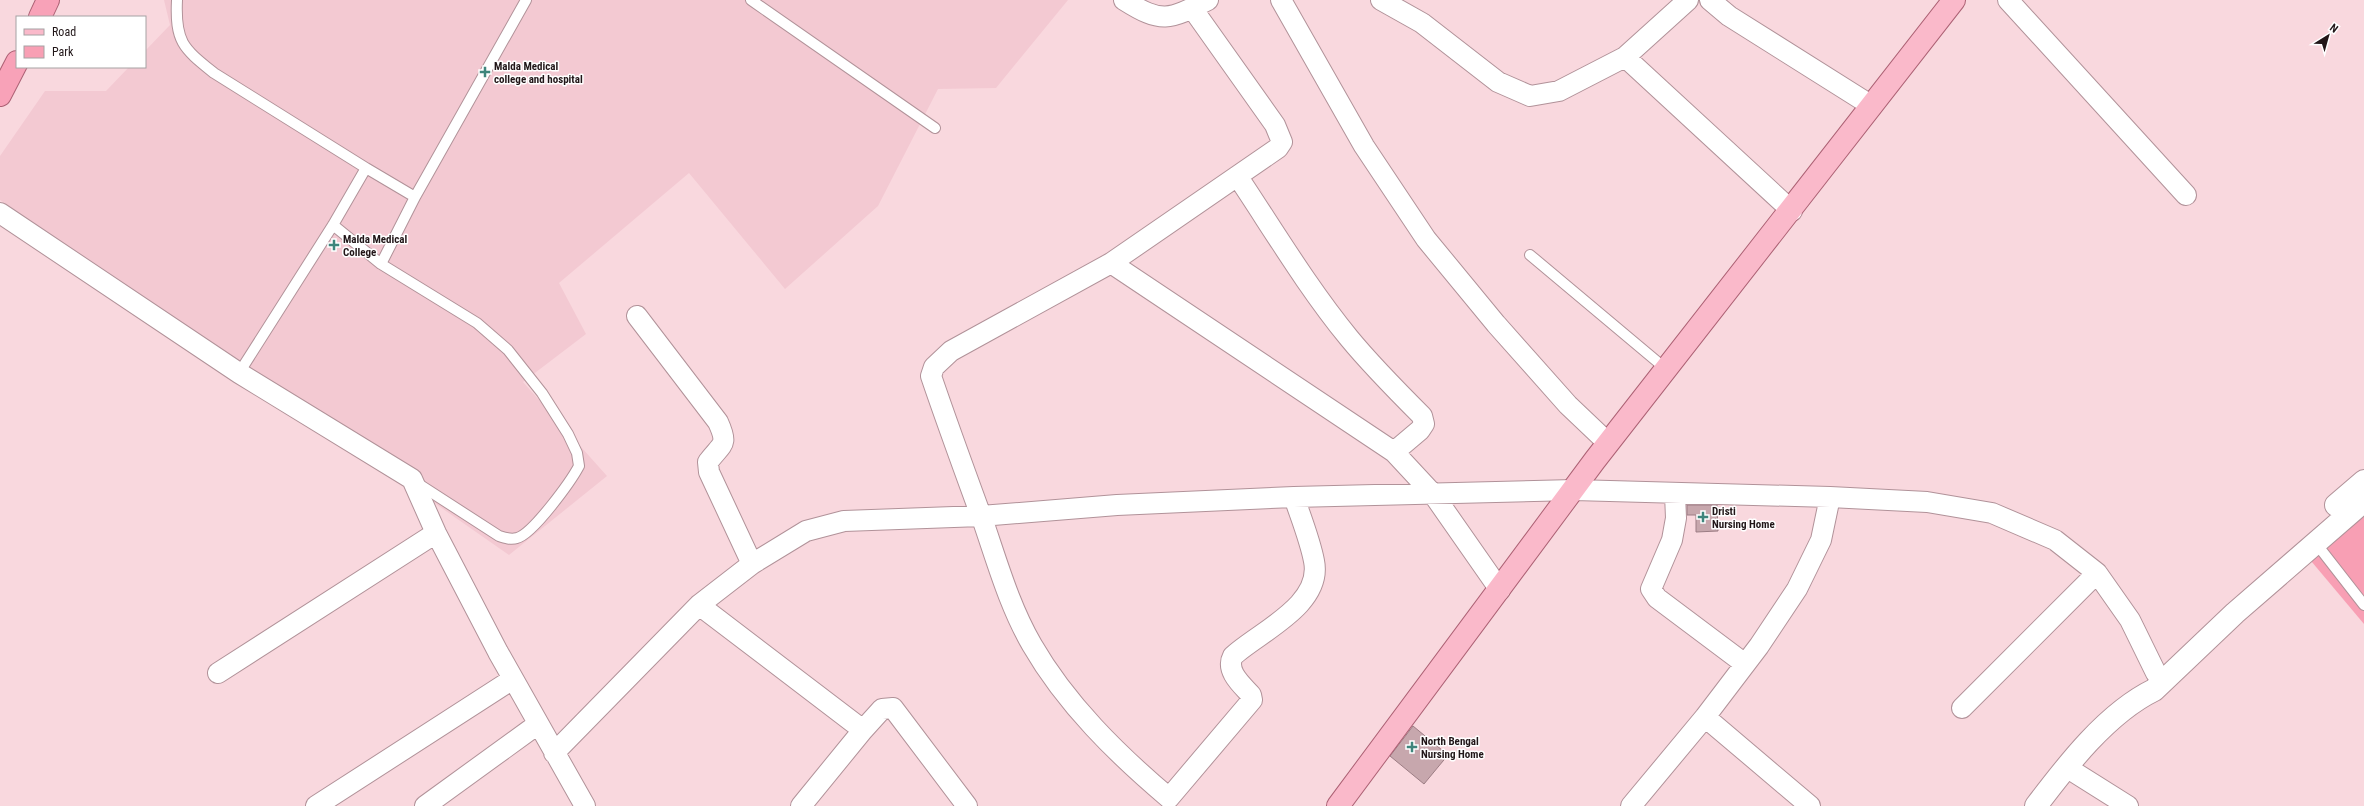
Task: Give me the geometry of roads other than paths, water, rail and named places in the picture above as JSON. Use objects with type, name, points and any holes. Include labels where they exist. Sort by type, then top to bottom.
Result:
[{"type":"highway","points":[[40,16],[48,0]]},
{"type":"highway","points":[[0,95],[16,64]]},
{"type":"main road","points":[[1338,806],[1608,443],[1792,211],[1954,0]]},
{"type":"street","points":[[1124,0],[1142,12],[1157,18],[1175,15],[1200,4],[1280,134],[1282,142],[1278,148],[1238,177],[1110,263],[951,351],[934,367],[931,376],[1011,604],[1033,646],[1061,687],[1094,728],[1126,762],[1173,802],[1252,700],[1252,695],[1231,669],[1230,662],[1233,656],[1296,608],[1308,595],[1315,579],[1314,562],[1294,497]]},
{"type":"street","points":[[1281,0],[1364,146],[1426,239],[1496,324],[1568,405],[1608,443]]},
{"type":"street","points":[[1381,0],[1422,23],[1498,82],[1530,96],[1559,91],[1625,57],[1688,0]]},
{"type":"street","points":[[1710,0],[1729,16],[1872,106]]},
{"type":"street","points":[[2008,0],[2186,195]]},
{"type":"street","points":[[1625,57],[1792,211]]},
{"type":"street","points":[[1238,177],[1316,294],[1344,331],[1385,380],[1422,416],[1424,424],[1420,430],[1394,452]]},
{"type":"street","points":[[0,213],[239,373],[412,479],[436,533],[512,679],[585,806]]},
{"type":"street","points":[[1110,263],[1394,452],[1433,494],[1500,590]]},
{"type":"street","points":[[637,316],[718,422],[725,438],[724,443],[708,462],[709,472],[752,564]]},
{"type":"street","points":[[2142,696],[2147,684],[2156,673],[2225,602],[2364,481]]},
{"type":"street","points":[[554,753],[699,605],[752,564],[806,531],[823,525],[844,521],[981,516],[1117,505],[1294,497],[1574,490],[1675,494],[1830,497],[1927,502],[1992,513],[2055,540],[2097,573],[2130,620],[2156,673]]},
{"type":"street","points":[[1675,494],[1676,518],[1672,540],[1652,589],[1657,598],[1745,664]]},
{"type":"street","points":[[1631,806],[1705,717],[1745,664],[1797,590],[1821,540],[1830,497]]},
{"type":"street","points":[[2036,806],[2066,767],[2112,719],[2142,696],[2154,690],[2235,613],[2364,501]]},
{"type":"street","points":[[218,673],[436,533]]},
{"type":"street","points":[[1962,708],[2097,573]]},
{"type":"street","points":[[699,605],[864,730]]},
{"type":"street","points":[[316,806],[512,679]]},
{"type":"street","points":[[801,806],[882,709],[886,707],[893,708],[967,806]]},
{"type":"street","points":[[1705,717],[1810,806]]},
{"type":"street","points":[[425,806],[538,724]]},
{"type":"street","points":[[2066,767],[2128,806]]},
{"type":"lane","points":[[177,0],[176,30],[181,42],[196,59],[214,73],[415,197]]},
{"type":"lane","points":[[381,264],[415,197],[526,0]]},
{"type":"lane","points":[[751,0],[936,128]]},
{"type":"lane","points":[[239,373],[333,225],[366,168]]},
{"type":"lane","points":[[333,225],[381,264],[477,323],[508,350],[542,393],[568,434],[577,453],[579,466],[533,527],[518,538],[508,539],[499,536],[412,479]]},
{"type":"lane","points":[[1530,255],[1666,369]]},
{"type":"lane","points":[[2316,542],[2364,605]]},
{"type":"place","name":"Malda Medical college and hospital","points":[[485,72]]},
{"type":"place","name":"Malda Medical College","points":[[334,245]]},
{"type":"place","name":"Dristi Nursing Home","points":[[1703,517]]},
{"type":"place","name":"North Bengal Nursing Home","points":[[1412,747]]}]
